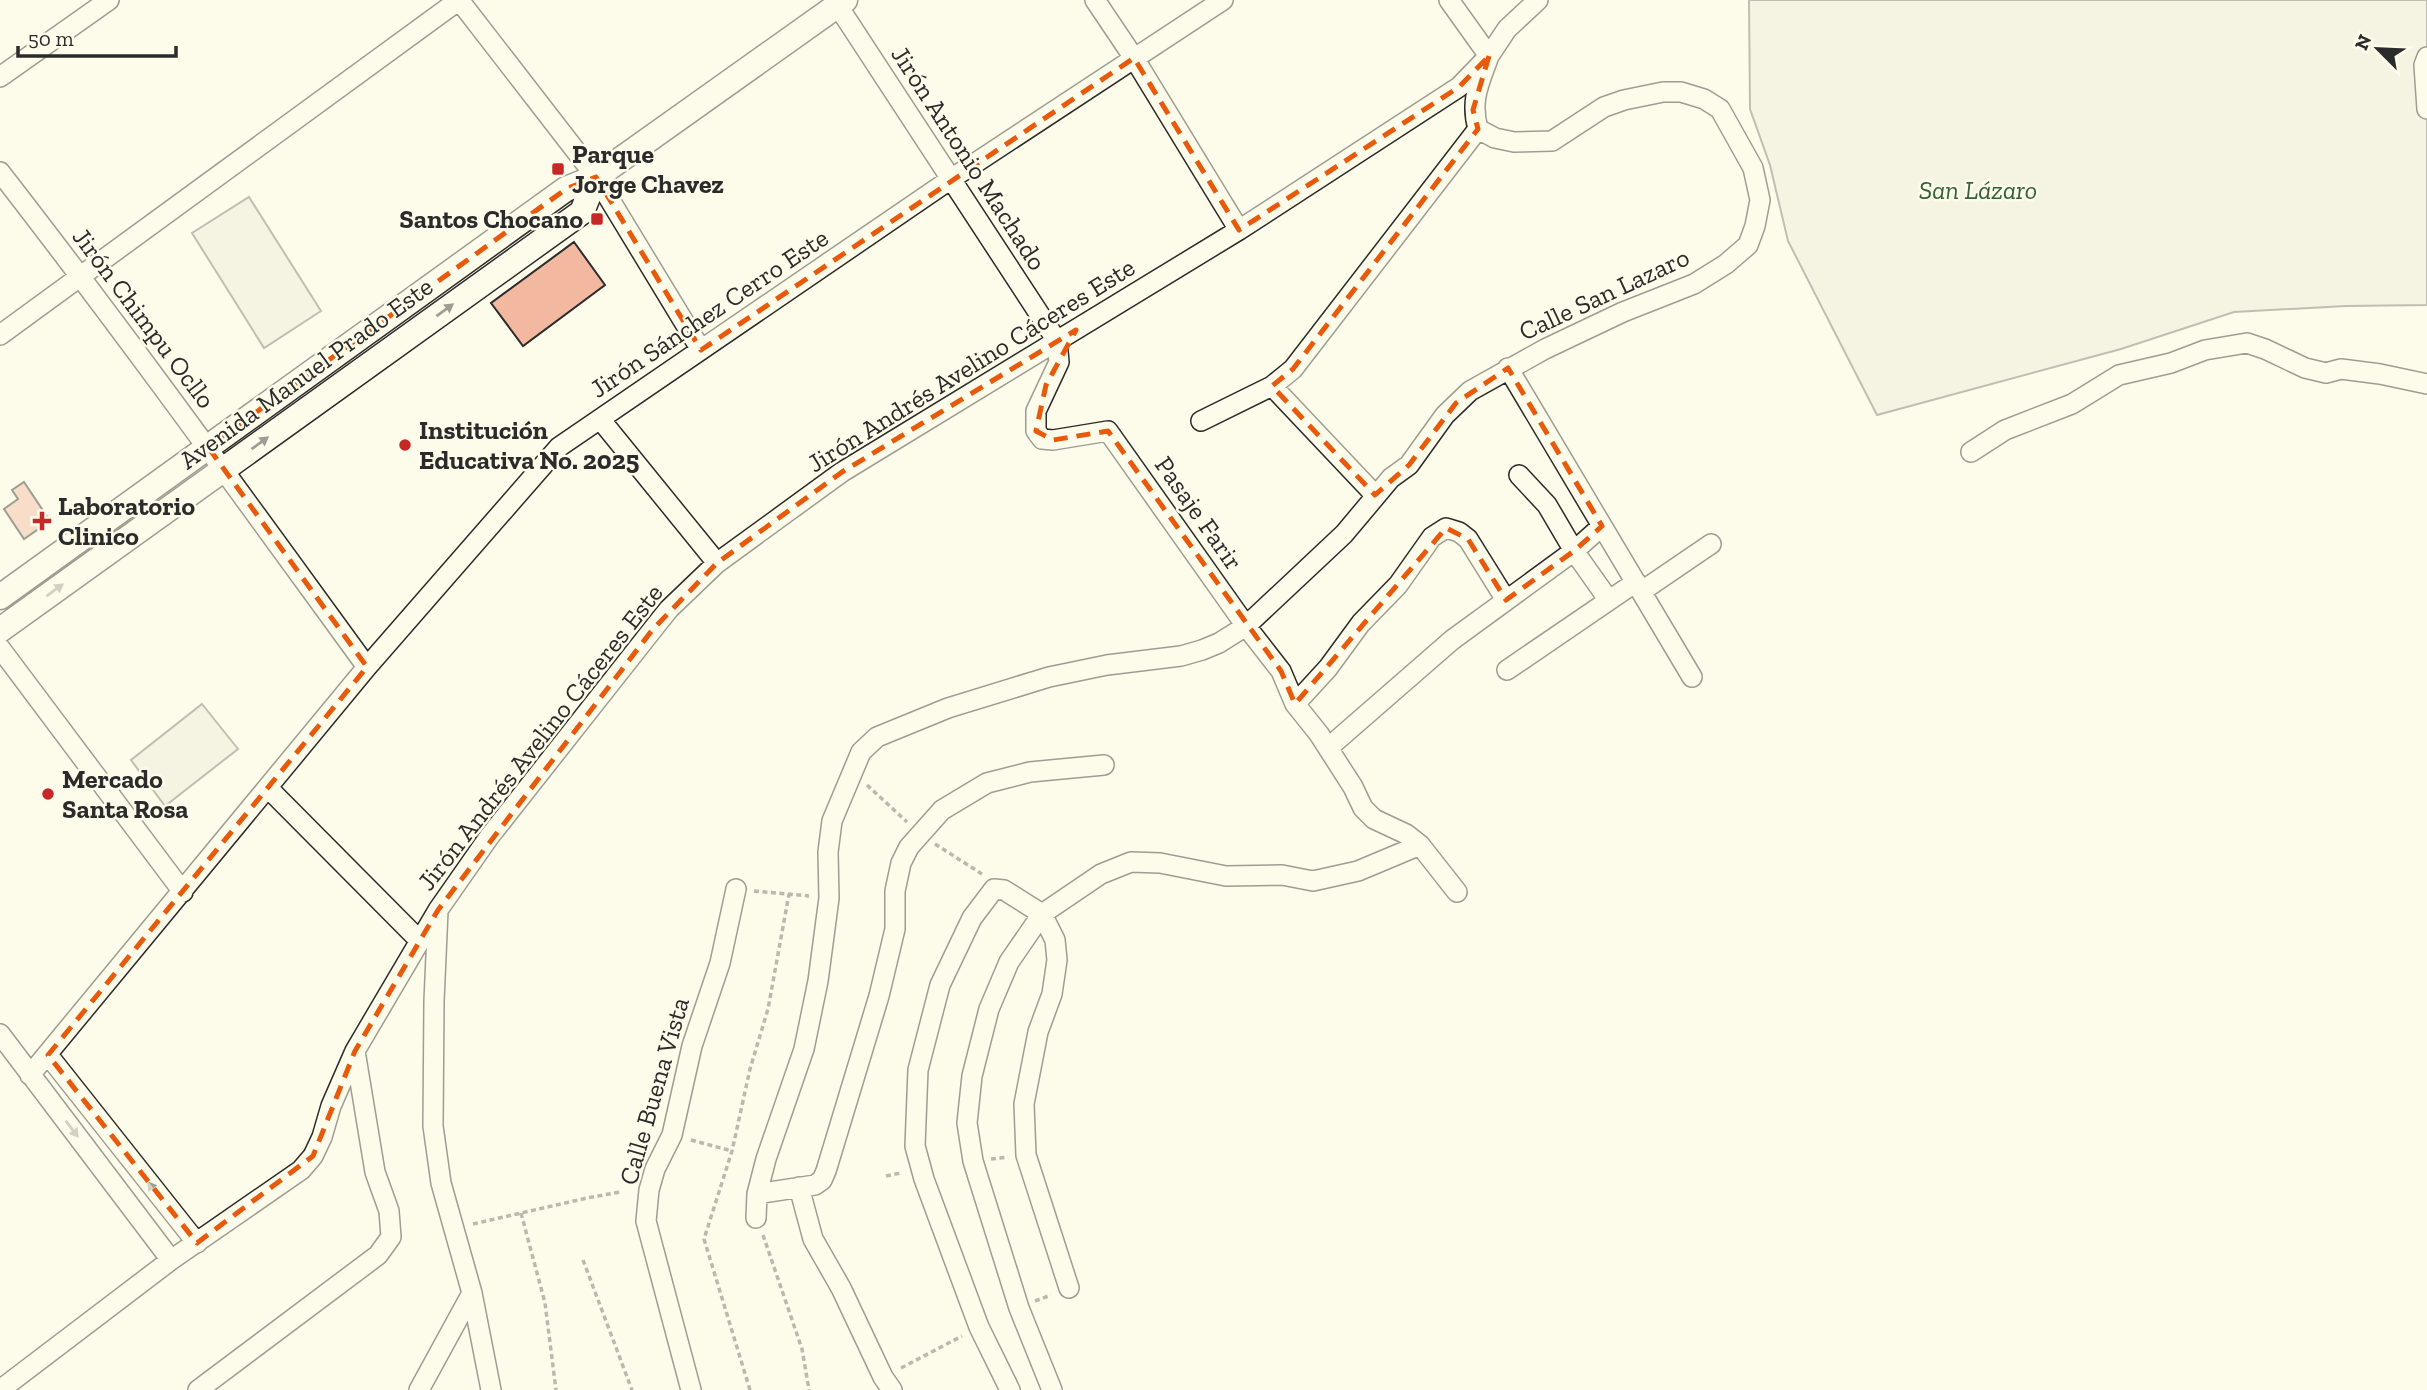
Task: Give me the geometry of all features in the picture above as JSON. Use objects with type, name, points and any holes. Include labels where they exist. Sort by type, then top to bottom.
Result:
[{"type":"street","points":[[0,77],[109,0]]},
{"type":"street","points":[[0,335],[459,0],[596,177],[701,350]]},
{"type":"street","points":[[1095,0],[1240,230]]},
{"type":"street","name":"Jirón Sánchez Cerro Este","points":[[30,1075],[367,667],[559,447],[951,179],[1223,0]]},
{"type":"street","points":[[1201,421],[1272,386],[1293,369],[1478,130],[1473,110],[1477,89],[1489,56],[1449,0]]},
{"type":"street","name":"Jirón Andrés Avelino Cáceres Este","points":[[1,1389],[171,1259],[301,1170],[313,1156],[322,1137],[331,1106],[355,1051],[438,910],[489,837],[669,609],[717,563],[842,472],[1240,230],[1459,87],[1489,56],[1507,29],[1538,0]]},
{"type":"street","name":"Avenida Manuel Prado Este","points":[[0,597],[566,189],[596,177],[839,2]]},
{"type":"street","name":"Jirón Antonio Machado","points":[[839,2],[1058,341]]},
{"type":"street","points":[[2427,57],[2424,65],[2427,109]]},
{"type":"street","name":"Calle San Lazaro","points":[[757,1219],[757,1194],[766,1159],[804,1049],[818,981],[828,898],[828,852],[832,821],[861,752],[877,737],[948,708],[1049,677],[1107,665],[1181,656],[1202,650],[1246,626],[1344,534],[1391,478],[1409,466],[1456,403],[1471,391],[1508,368],[1623,312],[1694,284],[1726,264],[1748,245],[1760,200],[1753,168],[1720,108],[1704,99],[1681,92],[1646,95],[1604,107],[1552,141],[1514,142],[1478,130]]},
{"type":"street","name":"Jirón Chimpu Ocllo","points":[[0,172],[81,275],[367,667]]},
{"type":"street","name":"Avenida Manuel Prado Este","points":[[0,630],[582,212],[596,177]]},
{"type":"street","name":"Pasaje Farir","points":[[1058,341],[1059,362],[1036,411],[1036,431],[1042,439],[1054,440],[1108,431],[1281,671],[1295,704],[1328,748],[1363,808],[1374,819],[1406,834],[1420,845]]},
{"type":"street","points":[[1970,452],[2006,430],[2073,404],[2119,375],[2171,363],[2205,350],[2247,343],[2305,368],[2326,373],[2342,369],[2427,384]]},
{"type":"street","points":[[1508,368],[1692,677]]},
{"type":"street","points":[[1272,386],[1375,495]]},
{"type":"street","points":[[600,419],[717,563]]},
{"type":"street","points":[[1519,475],[1547,505],[1574,551],[1608,599]]},
{"type":"street","points":[[1328,748],[1452,640],[1574,551],[1602,526]]},
{"type":"street","points":[[1295,704],[1328,668],[1361,623],[1398,586],[1432,537],[1446,528],[1459,532],[1468,539],[1506,600]]},
{"type":"street","points":[[1507,670],[1608,599],[1639,586],[1711,544]]},
{"type":"street","points":[[0,648],[183,892]]},
{"type":"street","points":[[757,1194],[815,1185],[827,1171],[879,996],[895,929],[895,891],[909,847],[942,810],[987,783],[1030,772],[1104,765]]},
{"type":"street","points":[[268,788],[419,940]]},
{"type":"street","points":[[1052,1390],[1019,1308],[973,1161],[967,1123],[972,1076],[989,1009],[1009,962],[1042,914],[1101,874],[1131,862],[1160,863],[1226,876],[1282,875],[1314,880],[1358,871],[1420,845],[1457,892]]},
{"type":"street","points":[[1010,1390],[979,1327],[915,1146],[918,1070],[940,985],[972,918],[995,888],[1004,890],[1042,914],[1055,940],[1057,960],[1052,994],[1038,1032],[1024,1104],[1027,1155],[1069,1288]]},
{"type":"street","name":"Calle Buena Vista","points":[[691,1390],[646,1221],[649,1189],[655,1169],[672,1135],[692,1046],[720,963],[736,889]]},
{"type":"street","points":[[438,910],[433,1126],[441,1183],[472,1293],[491,1390]]},
{"type":"street","points":[[0,1034],[171,1259]]},
{"type":"street","points":[[198,1390],[378,1255],[391,1237],[389,1211],[375,1172],[355,1051]]},
{"type":"street","points":[[48,1055],[197,1243]]},
{"type":"street","points":[[799,1187],[813,1238],[892,1390]]},
{"type":"street","points":[[419,1390],[472,1293]]},
{"type":"path","points":[[736,889],[828,898]]},
{"type":"path","points":[[750,1390],[704,1239],[732,1151],[750,1069],[768,1009],[789,894]]},
{"type":"path","points":[[672,1135],[732,1151]]},
{"type":"path","points":[[454,1228],[620,1192]]},
{"type":"path","points":[[521,1213],[545,1303],[556,1390]]},
{"type":"path","points":[[757,1219],[802,1349],[809,1390]]},
{"type":"path","points":[[583,1260],[632,1390]]},
{"type":"highlighted area","points":[[1489,56],[1473,110],[1478,129],[1293,369],[1272,386],[1375,495],[1409,465],[1456,403],[1508,368],[1602,526],[1574,551],[1506,600],[1468,539],[1446,528],[1295,704],[1281,671],[1108,431],[1053,440],[1036,431],[1046,385],[1076,330],[842,472],[717,563],[653,629],[438,910],[355,1051],[313,1156],[197,1243],[48,1055],[367,667],[208,447],[566,189],[596,177],[701,350],[1134,58],[1239,230],[1459,87]]},
{"type":"green space","name":"San Lázaro","points":[[1749,0],[2427,0],[2427,305],[2234,312],[2121,349],[1877,415],[1788,241],[1770,165],[1750,109]]},
{"type":"green space","points":[[249,197],[321,311],[264,348],[192,233]]},
{"type":"green space","points":[[202,704],[238,749],[165,806],[131,760]]},
{"type":"building","points":[[574,242],[605,285],[523,346],[491,303]]},
{"type":"building","points":[[24,482],[50,521],[24,539],[4,509],[18,499],[12,490]]},
{"type":"place","name":"Parque Jorge Chavez","points":[[558,169]]},
{"type":"place","name":"Santos Chocano","points":[[597,219]]},
{"type":"place","name":"Institución Educativa No. 2025","points":[[405,445]]},
{"type":"place","name":"Laboratorio Clinico","points":[[42,521]]},
{"type":"place","name":"Mercado Santa Rosa","points":[[48,794]]}]
